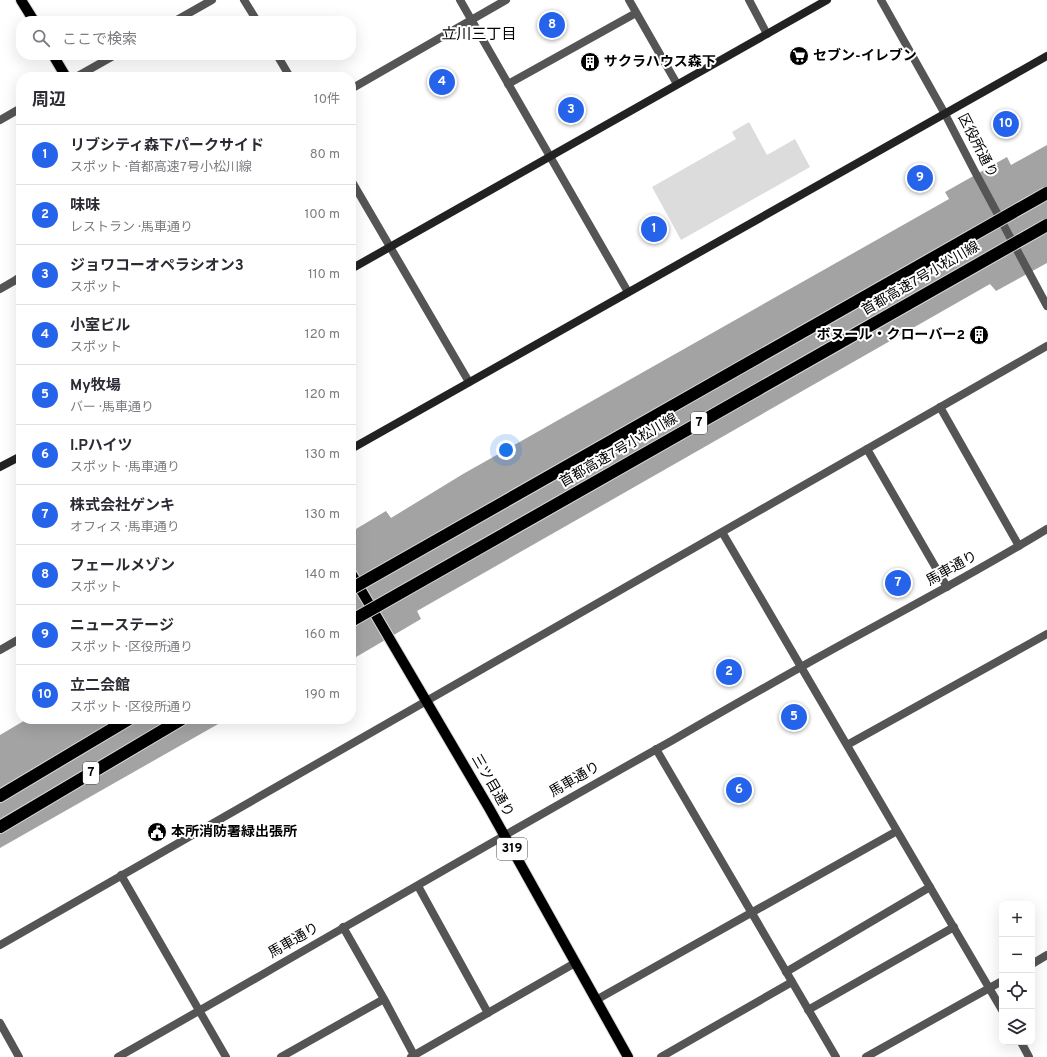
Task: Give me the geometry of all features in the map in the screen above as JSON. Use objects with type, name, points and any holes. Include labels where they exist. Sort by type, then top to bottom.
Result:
[{"type":"highway","name":"首都高速7号小松川線","points":[[356,586],[1047,193]]},
{"type":"highway","name":"首都高速7号小松川線","points":[[356,618],[1047,225]]},
{"type":"highway","name":"7","points":[[0,796],[121,724]]},
{"type":"highway","name":"7","points":[[0,827],[174,724]]},
{"type":"main road","points":[[22,0],[31,16]]},
{"type":"main road","points":[[56,60],[63,72]]},
{"type":"main road","name":"三ツ目通り","points":[[356,581],[427,700],[628,1057]]},
{"type":"street","points":[[184,16],[212,0]]},
{"type":"street","points":[[244,0],[254,16]]},
{"type":"street","points":[[460,0],[628,292]]},
{"type":"street","points":[[356,85],[506,0]]},
{"type":"street","points":[[629,0],[678,84]]},
{"type":"street","points":[[749,0],[767,34]]},
{"type":"street","points":[[356,266],[827,0]]},
{"type":"street","name":"区役所通り","points":[[881,0],[946,114],[974,170],[1047,306]]},
{"type":"street","points":[[508,84],[636,13]]},
{"type":"street","points":[[356,446],[1047,56]]},
{"type":"street","points":[[85,72],[106,60]]},
{"type":"street","points":[[280,60],[287,72]]},
{"type":"street","points":[[0,120],[16,111]]},
{"type":"street","points":[[356,188],[469,382]]},
{"type":"street","points":[[0,289],[16,283]]},
{"type":"street","points":[[0,945],[1047,346]]},
{"type":"street","points":[[940,407],[1019,546]]},
{"type":"street","points":[[867,449],[947,587]]},
{"type":"street","points":[[0,467],[16,459]]},
{"type":"street","name":"馬車通り","points":[[118,1057],[656,749],[947,587],[1047,529]]},
{"type":"street","points":[[722,532],[1001,1009]]},
{"type":"street","points":[[847,746],[1047,634]]},
{"type":"street","points":[[0,650],[16,641]]},
{"type":"street","points":[[656,749],[836,1057]]},
{"type":"street","points":[[596,1000],[897,831]]},
{"type":"street","points":[[121,875],[226,1057]]},
{"type":"street","points":[[418,886],[488,1013]]},
{"type":"street","points":[[786,972],[930,887]]},
{"type":"street","points":[[808,1010],[954,926]]},
{"type":"street","points":[[343,927],[384,999],[413,1056],[575,963]]},
{"type":"street","points":[[1035,962],[1047,955]]},
{"type":"street","points":[[661,1057],[792,982]]},
{"type":"street","points":[[866,1057],[999,983]]},
{"type":"street","points":[[281,1057],[384,999]]},
{"type":"street","points":[[0,1023],[19,1057]]},
{"type":"street","points":[[1023,1045],[1030,1057]]},
{"type":"shaded area","points":[[749,122],[767,155],[795,139],[810,167],[681,240],[652,187],[736,139],[732,132]]},
{"type":"shaded area","points":[[1047,145],[1047,263],[996,291],[990,284],[417,611],[421,619],[356,657],[356,529],[386,511],[391,518],[463,474],[949,199],[945,192],[1007,157],[1011,165]]},
{"type":"shaded area","points":[[19,724],[218,724],[0,848],[0,735]]},
{"type":"place","name":"フェールメゾン","points":[[552,25]]},
{"type":"place","name":"セブン-イレブン","points":[[799,56]]},
{"type":"place","name":"サクラハウス森下","points":[[590,62]]},
{"type":"place","name":"小室ビル","points":[[442,82]]},
{"type":"place","name":"ジョワコーオペラシオン3","points":[[571,110]]},
{"type":"place","name":"立二会館","points":[[1006,124]]},
{"type":"place","name":"ニューステージ","points":[[920,178]]},
{"type":"place","name":"リブシティ森下パークサイド","points":[[654,229]]},
{"type":"place","name":"ボヌール・クローバー2","points":[[979,335]]},
{"type":"place","name":"株式会社ゲンキ","points":[[898,583]]},
{"type":"place","name":"味味","points":[[729,672]]},
{"type":"place","name":"My牧場","points":[[794,717]]},
{"type":"place","name":"I.Pハイツ","points":[[739,790]]},
{"type":"place","name":"本所消防署緑出張所","points":[[157,832]]},
{"type":"district","name":"立川三丁目","points":[[479,35]]}]
